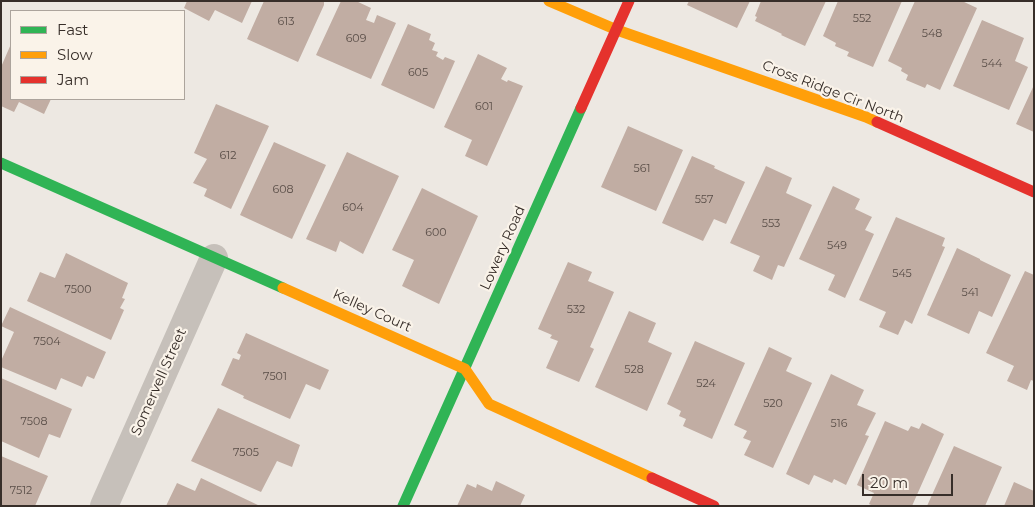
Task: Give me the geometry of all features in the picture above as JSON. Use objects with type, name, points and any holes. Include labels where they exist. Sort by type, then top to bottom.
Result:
[{"type":"street","name":"Cross Ridge Cir North","points":[[549,1],[617,30],[866,117],[1034,192]]},
{"type":"street","name":"Lowery Road","points":[[402,506],[629,1]]},
{"type":"street","name":"Kelley Court","points":[[1,163],[465,369]]},
{"type":"street","name":"Somervell Street","points":[[104,506],[214,258]]},
{"type":"street","points":[[465,369],[489,404],[714,506]]},
{"type":"building","points":[[187,1],[252,1],[242,23],[215,10],[209,21],[184,8]]},
{"type":"building","points":[[264,1],[324,1],[324,5],[298,62],[247,39]]},
{"type":"building","points":[[341,1],[356,1],[371,8],[366,20],[374,23],[377,15],[396,23],[371,79],[316,55]]},
{"type":"building","points":[[689,1],[750,1],[737,28],[687,5]]},
{"type":"building","points":[[761,1],[826,1],[805,46],[755,21]]},
{"type":"building","points":[[838,1],[902,1],[873,67],[847,56],[849,52],[835,46],[836,43],[823,36]]},
{"type":"building","points":[[915,1],[962,1],[977,8],[940,90],[927,84],[925,88],[906,80],[908,75],[901,71],[902,68],[888,61]]},
{"type":"building","points":[[982,20],[1024,38],[1015,61],[1028,67],[1009,110],[953,86]]},
{"type":"building","points":[[408,24],[431,34],[429,40],[435,43],[432,50],[438,52],[436,56],[443,60],[445,57],[455,61],[434,109],[381,85]]},
{"type":"building","points":[[10,46],[10,100],[51,100],[44,114],[19,102],[14,112],[1,106],[1,67]]},
{"type":"building","points":[[478,54],[507,68],[501,79],[523,86],[487,166],[465,156],[472,140],[444,127]]},
{"type":"building","points":[[1034,85],[1034,132],[1016,124]]},
{"type":"building","points":[[216,104],[269,126],[231,209],[204,196],[207,189],[193,183],[207,159],[194,153]]},
{"type":"building","points":[[628,126],[683,150],[656,211],[601,187]]},
{"type":"building","points":[[274,142],[326,165],[292,239],[240,215]]},
{"type":"building","points":[[347,152],[399,176],[363,254],[340,241],[336,252],[306,239]]},
{"type":"building","points":[[692,156],[745,182],[726,224],[714,219],[703,241],[662,223]]},
{"type":"building","points":[[766,166],[792,178],[786,193],[812,205],[784,267],[778,265],[772,280],[753,271],[760,256],[730,243]]},
{"type":"building","points":[[833,186],[860,199],[855,209],[872,217],[865,230],[874,234],[845,298],[828,290],[835,275],[799,259]]},
{"type":"building","points":[[422,188],[478,216],[439,304],[402,286],[414,260],[392,250]]},
{"type":"building","points":[[896,217],[945,238],[942,246],[945,247],[912,324],[905,320],[898,335],[879,327],[886,312],[859,300]]},
{"type":"building","points":[[957,248],[1011,275],[992,317],[979,311],[969,334],[927,315]]},
{"type":"building","points":[[66,253],[128,283],[122,298],[125,299],[120,308],[124,310],[111,340],[27,301],[40,272],[55,278]]},
{"type":"building","points":[[568,262],[592,272],[588,281],[614,292],[590,347],[594,349],[579,382],[546,368],[558,341],[550,338],[552,335],[538,329]]},
{"type":"building","points":[[1025,271],[1034,275],[1034,381],[1031,380],[1027,390],[1007,381],[1014,366],[986,353]]},
{"type":"building","points":[[10,307],[106,352],[94,379],[87,376],[82,387],[61,378],[56,390],[1,367],[1,361],[14,332],[1,326]]},
{"type":"building","points":[[629,311],[656,323],[648,342],[672,353],[647,411],[595,387]]},
{"type":"building","points":[[246,333],[329,370],[320,390],[306,384],[290,419],[243,398],[244,396],[221,385],[233,358],[239,360],[241,355],[237,353]]},
{"type":"building","points":[[695,341],[745,363],[712,439],[683,426],[686,419],[679,416],[681,411],[667,404]]},
{"type":"building","points":[[769,347],[792,358],[786,371],[812,383],[773,468],[744,455],[751,441],[743,438],[747,431],[734,425]]},
{"type":"building","points":[[831,374],[864,390],[857,405],[876,413],[865,435],[869,436],[846,485],[834,479],[832,483],[814,475],[809,485],[786,474]]},
{"type":"building","points":[[1,378],[72,409],[60,438],[49,434],[39,458],[1,441]]},
{"type":"building","points":[[218,408],[300,445],[292,467],[277,461],[261,492],[191,461]]},
{"type":"building","points":[[885,421],[908,431],[911,426],[919,429],[922,423],[944,434],[912,506],[873,506],[869,504],[874,493],[857,485]]},
{"type":"building","points":[[954,446],[1002,467],[985,506],[927,506]]},
{"type":"building","points":[[1,456],[48,476],[35,506],[1,506]]},
{"type":"building","points":[[201,478],[260,506],[166,506],[177,483],[195,491]]},
{"type":"building","points":[[496,481],[525,495],[520,506],[457,506],[467,484],[476,488],[477,484],[492,491]]},
{"type":"building","points":[[1014,482],[1034,491],[1034,506],[1004,506]]},
{"type":"traffic: fast","points":[[403,506],[581,108]]},
{"type":"traffic: fast","points":[[1,163],[283,288]]},
{"type":"traffic: slow","points":[[549,1],[617,30],[877,122]]},
{"type":"traffic: slow","points":[[283,288],[465,369],[489,404],[652,478]]},
{"type":"traffic: jam","points":[[581,108],[629,1]]},
{"type":"traffic: jam","points":[[877,122],[1034,192]]},
{"type":"traffic: jam","points":[[652,478],[714,506]]}]
